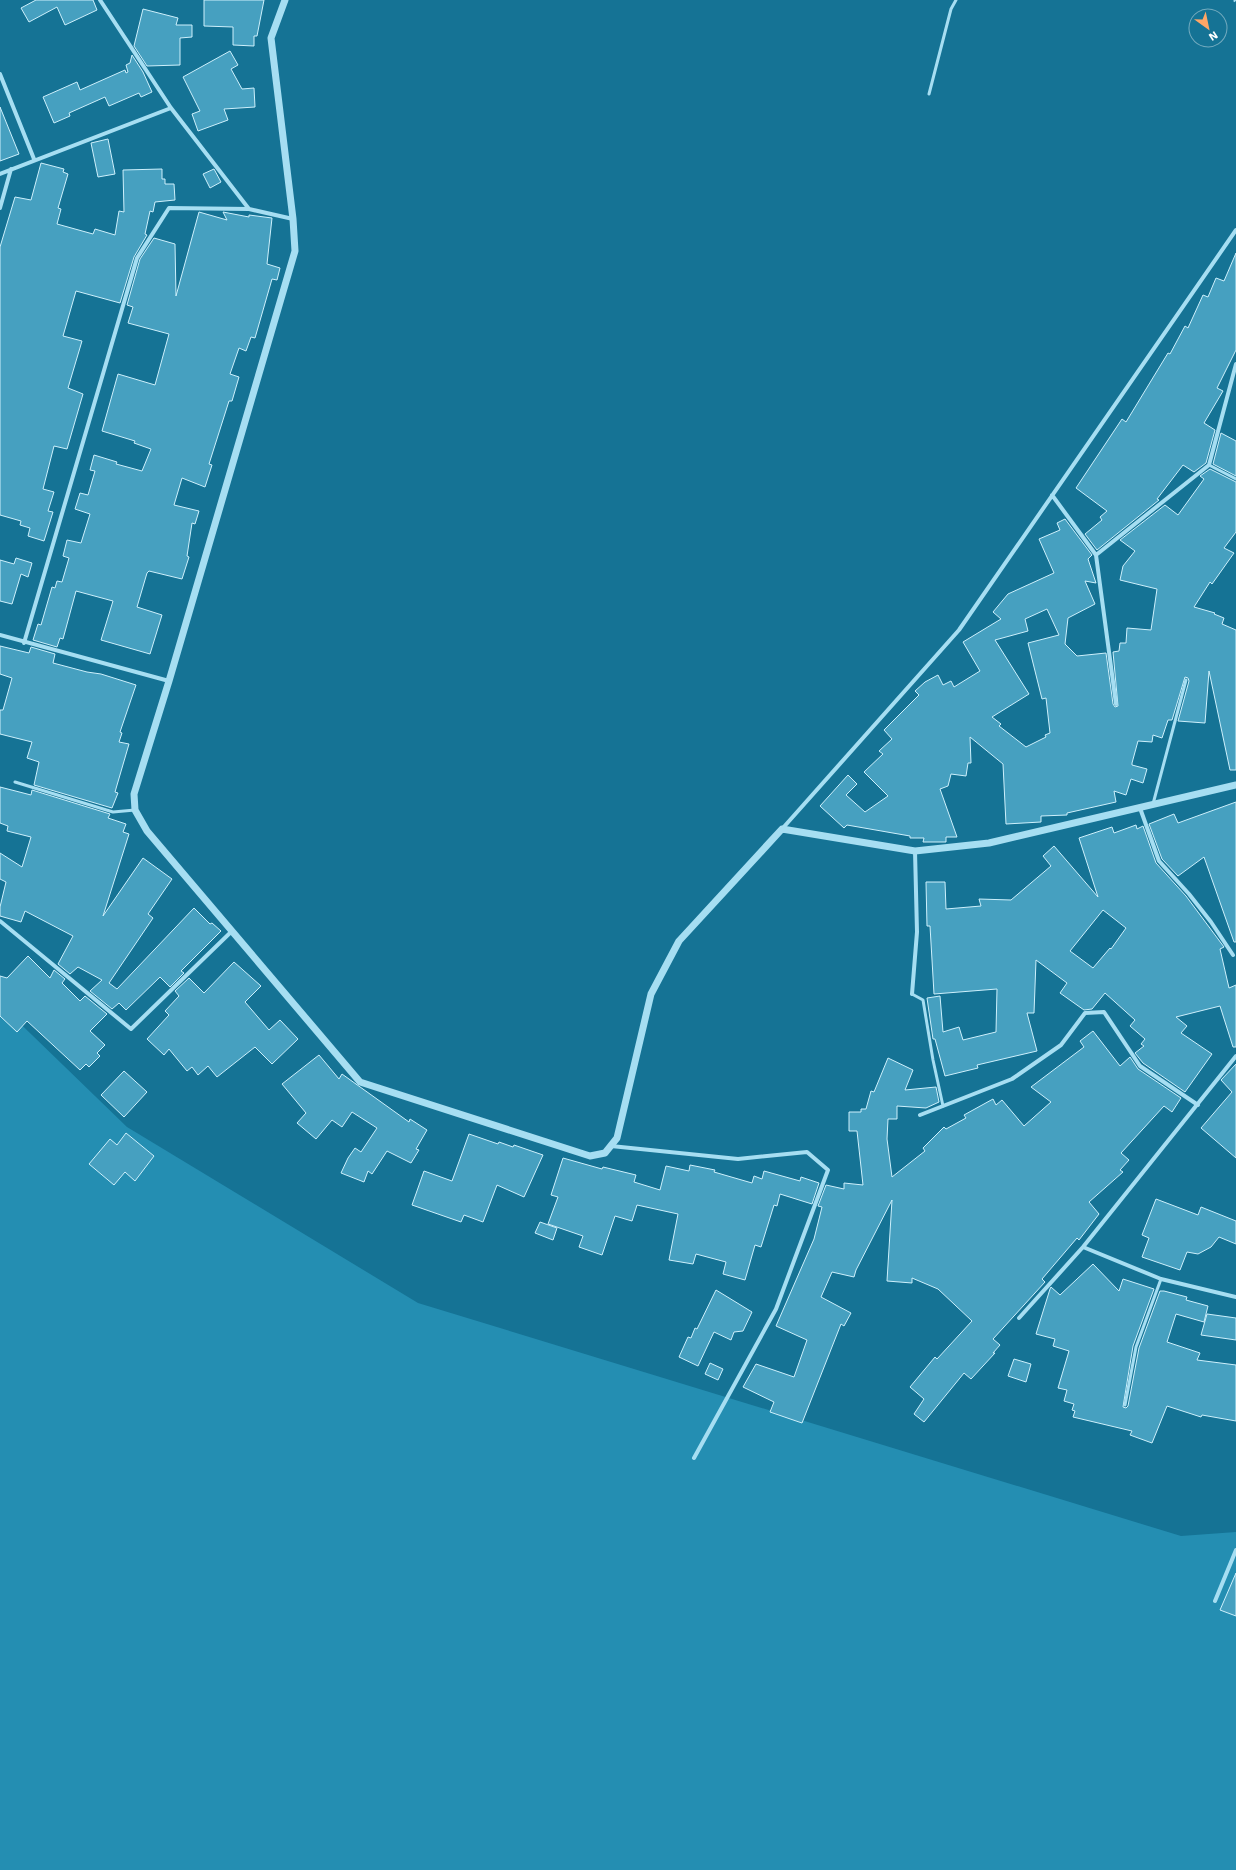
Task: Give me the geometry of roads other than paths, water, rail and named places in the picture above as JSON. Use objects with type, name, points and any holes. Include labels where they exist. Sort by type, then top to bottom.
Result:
[{"type":"street","points":[[100,0],[171,108],[249,209]]},
{"type":"street","points":[[285,0],[271,38],[293,219],[295,251],[169,681],[134,794],[135,810],[147,831],[360,1082],[590,1156],[605,1153],[617,1138],[651,994],[678,941],[782,829],[959,630],[1236,230]]},
{"type":"street","points":[[0,74],[34,159]]},
{"type":"street","points":[[0,174],[34,159],[171,108]]},
{"type":"street","points":[[0,208],[11,169]]},
{"type":"street","points":[[24,642],[137,258],[169,208],[249,209],[293,219]]},
{"type":"street","points":[[1096,555],[1209,465],[1236,364]]},
{"type":"street","points":[[1052,495],[1096,555],[1116,704]]},
{"type":"street","points":[[0,635],[169,681]]},
{"type":"street","points":[[782,829],[915,851],[989,843],[1236,785]]},
{"type":"street","points":[[1140,808],[1159,861],[1212,922],[1233,955]]},
{"type":"street","points":[[912,994],[917,932],[915,851]]},
{"type":"street","points":[[0,921],[131,1029],[232,931]]},
{"type":"street","points":[[920,1115],[1012,1079],[1061,1045],[1085,1013],[1104,1012],[1140,1066],[1198,1105]]},
{"type":"street","points":[[1019,1318],[1083,1247],[1236,1056]]},
{"type":"street","points":[[611,1146],[738,1159],[807,1152],[828,1170],[776,1309],[694,1458]]},
{"type":"street","points":[[1083,1247],[1161,1279],[1236,1297]]},
{"type":"street","points":[[1215,1601],[1236,1550]]},
{"type":"lane","points":[[929,94],[951,8],[956,0]]},
{"type":"lane","points":[[1209,465],[1236,479]]},
{"type":"lane","points":[[1153,805],[1186,680]]},
{"type":"lane","points":[[15,782],[113,812],[135,810]]},
{"type":"lane","points":[[912,994],[923,1000],[933,1060],[943,1106]]},
{"type":"lane","points":[[1125,1405],[1136,1347],[1161,1279]]}]
